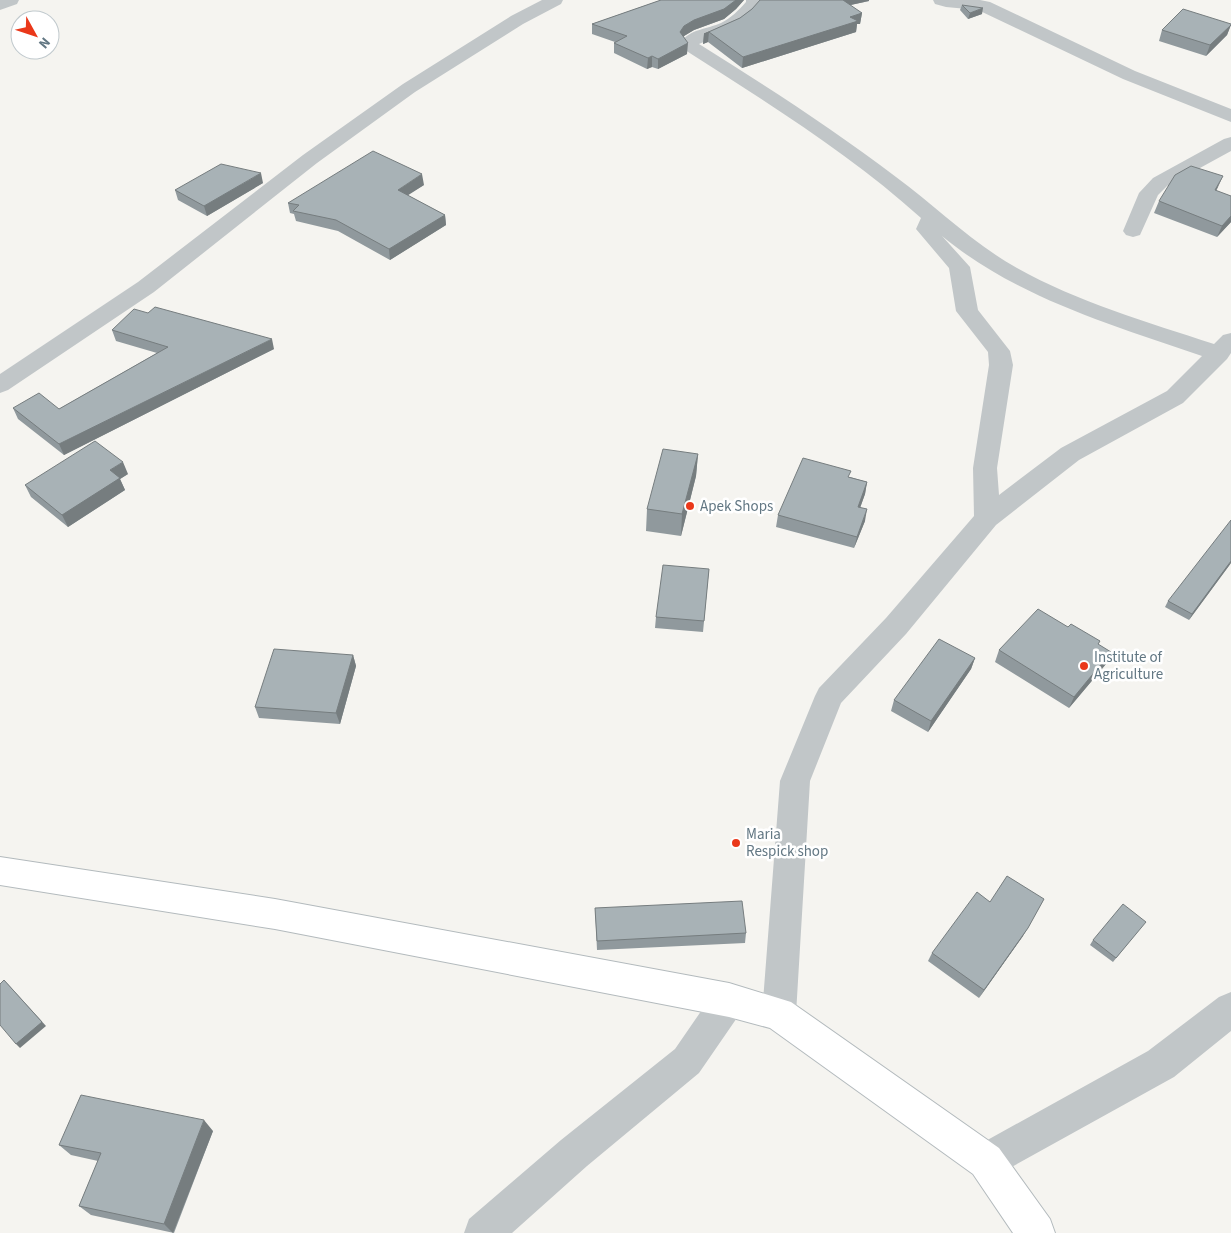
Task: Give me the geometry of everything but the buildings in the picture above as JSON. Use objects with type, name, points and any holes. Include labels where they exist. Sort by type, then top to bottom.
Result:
[{"type":"street","points":[[0,5],[11,0]]},
{"type":"street","points":[[0,385],[146,287],[310,159],[409,88],[516,20],[555,0]]},
{"type":"street","points":[[754,0],[755,3],[746,13],[726,27],[694,38],[690,42],[691,46],[817,128],[892,183],[981,255],[1016,276],[1068,301],[1225,347],[1175,397],[1070,454],[987,518],[896,626],[829,696],[795,781],[779,1014]]},
{"type":"street","points":[[941,0],[953,4],[970,3],[984,6],[1129,75],[1231,116]]},
{"type":"street","points":[[1133,231],[1149,193],[1160,182],[1231,143]]},
{"type":"street","points":[[932,216],[926,228],[959,267],[967,311],[999,351],[1000,365],[985,468],[987,518]]},
{"type":"street","points":[[0,871],[276,914],[729,1000],[779,1014],[986,1161],[1036,1233]]},
{"type":"street","points":[[483,1233],[574,1153],[687,1061],[729,1000]]},
{"type":"street","points":[[986,1161],[1160,1064],[1231,1008]]},
{"type":"place","name":"Apek Shops","points":[[690,506]]},
{"type":"place","name":"Institute of Agriculture","points":[[1084,666]]},
{"type":"place","name":"Maria Respick shop","points":[[736,843]]}]
